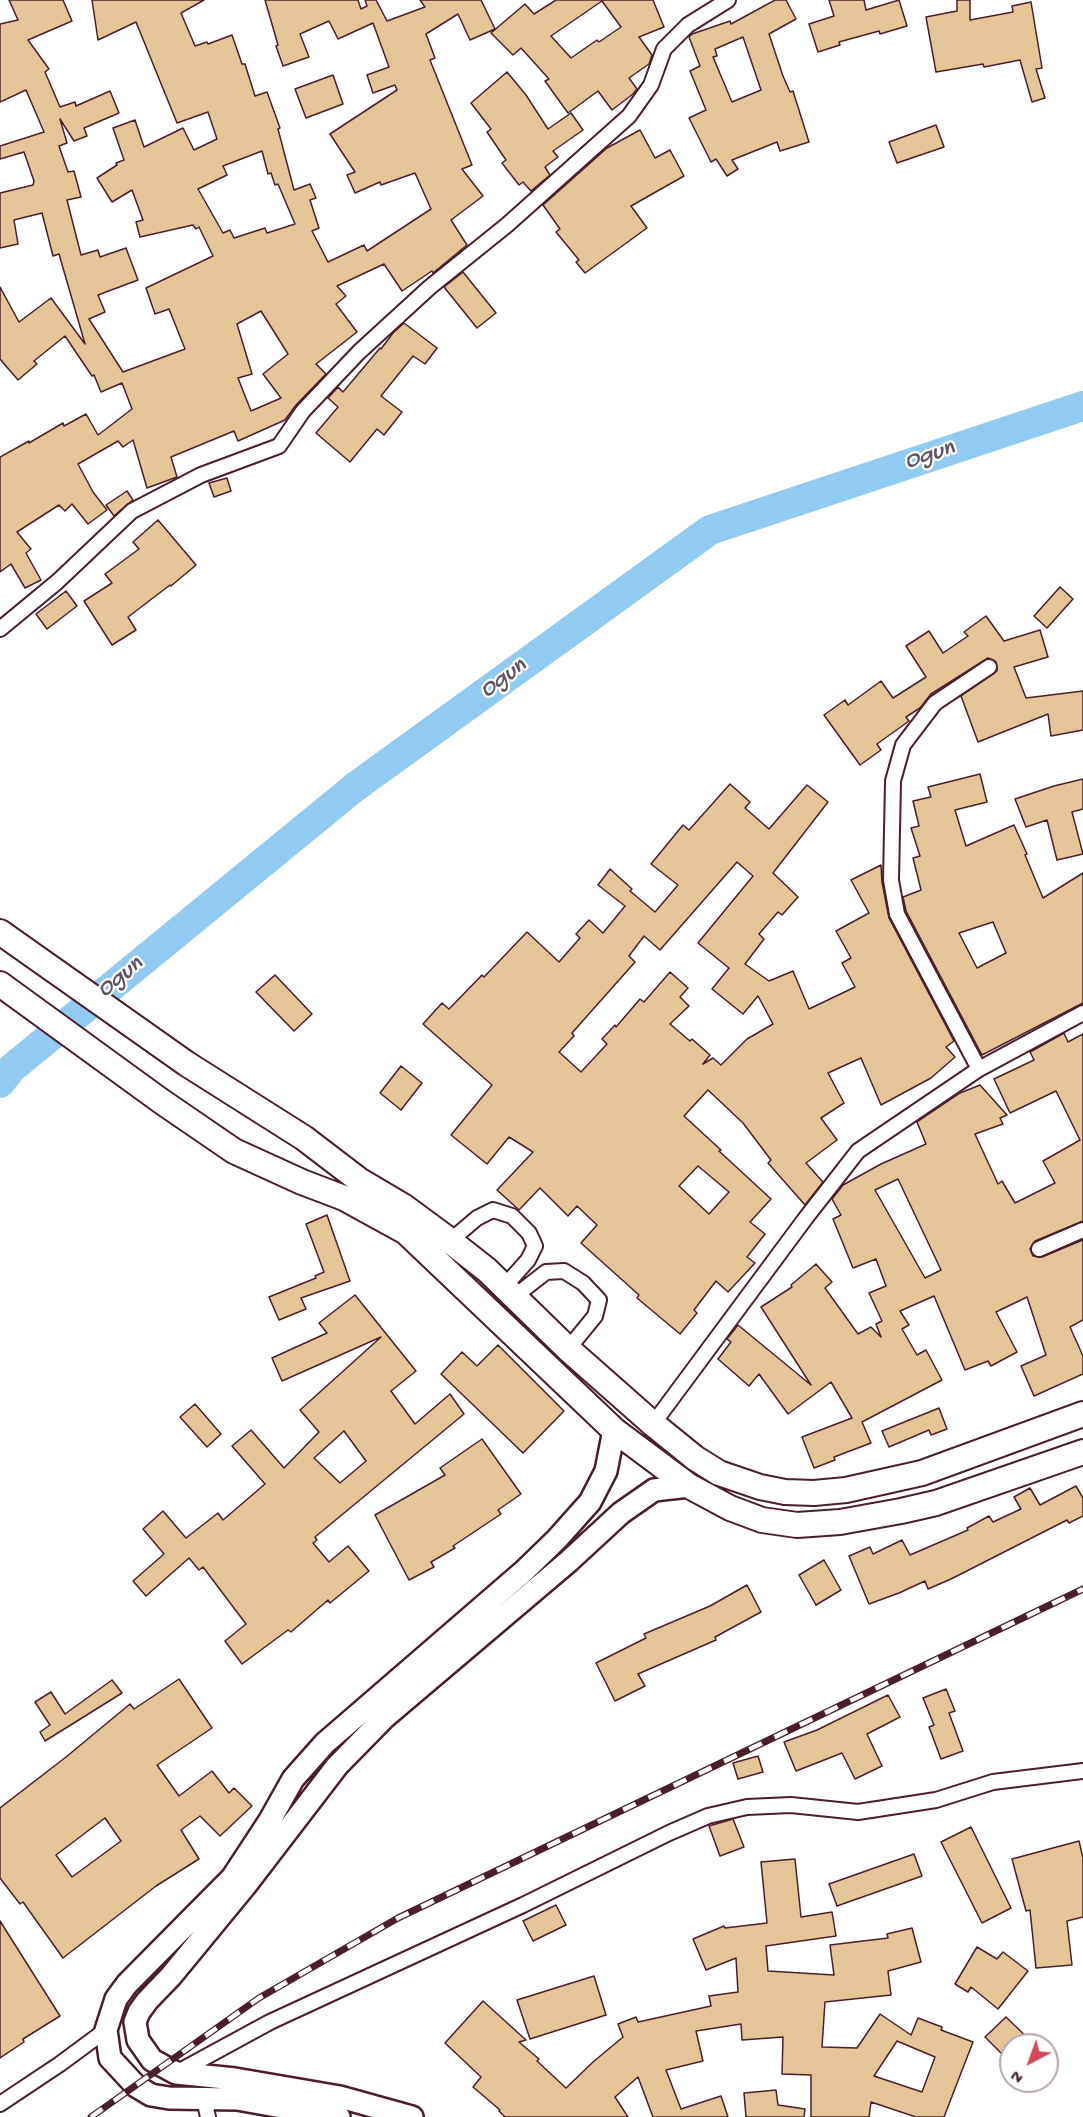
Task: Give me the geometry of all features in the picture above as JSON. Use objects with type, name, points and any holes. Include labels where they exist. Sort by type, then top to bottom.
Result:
[{"type":"highway","points":[[0,932],[187,1064],[303,1138],[359,1180],[403,1206],[450,1241],[487,1270],[568,1349],[652,1424],[695,1458],[719,1473],[760,1487],[784,1492],[814,1493],[846,1490],[922,1473],[1083,1414]]},
{"type":"highway","points":[[0,984],[234,1151],[344,1198],[406,1232],[614,1430],[689,1486],[730,1508],[762,1520],[797,1525],[840,1522],[936,1503],[1083,1452]]},
{"type":"highway","points":[[1025,1434],[1040,1467]]},
{"type":"main road","points":[[339,2117],[237,2099],[206,2108],[151,2095],[136,2086],[110,2058],[106,2030],[116,1999],[127,1984],[231,1878],[270,1820],[292,1779],[325,1743],[524,1572],[590,1502],[606,1471],[614,1430]]},
{"type":"main road","points":[[412,2117],[340,2097],[235,2079],[176,2073],[152,2060],[138,2040],[135,2022],[139,2012],[245,1886],[337,1766],[385,1717],[569,1561],[621,1513],[654,1490],[689,1486]]},
{"type":"street","points":[[0,628],[57,582],[132,511],[201,475],[279,446],[303,411],[359,352],[430,286],[507,225],[629,116],[651,85],[664,49],[688,25],[728,0]]},
{"type":"street","points":[[979,1069],[897,914],[891,880],[893,781],[903,744],[935,703],[988,667]]},
{"type":"street","points":[[652,1424],[858,1150],[979,1069],[1083,1013]]},
{"type":"street","points":[[450,1241],[477,1218],[493,1210],[512,1216],[529,1233],[535,1246],[509,1292]]},
{"type":"street","points":[[1039,1249],[1083,1230]]},
{"type":"street","points":[[509,1292],[546,1272],[564,1271],[583,1283],[599,1300],[595,1316],[568,1349]]},
{"type":"street","points":[[176,2073],[270,2022],[513,1910],[708,1816],[747,1807],[790,1804],[858,1812],[936,1800],[993,1782],[1083,1771]]},
{"type":"street","points":[[0,2104],[106,2030]]},
{"type":"building","points":[[9,0],[63,0],[72,21],[28,40],[49,69],[45,72],[60,107],[75,102],[76,106],[110,91],[119,113],[84,128],[87,136],[74,141],[60,119],[67,143],[59,146],[68,172],[74,171],[81,197],[67,200],[81,255],[98,250],[100,257],[126,248],[138,280],[98,295],[105,312],[89,319],[123,372],[185,349],[169,309],[155,314],[146,288],[213,256],[199,227],[196,229],[193,225],[140,237],[136,222],[143,220],[132,190],[112,202],[97,178],[117,165],[116,163],[124,160],[113,128],[135,120],[144,147],[183,128],[194,150],[217,139],[208,112],[177,123],[136,22],[98,40],[92,0],[204,0],[181,13],[195,46],[232,35],[242,64],[245,64],[255,96],[267,92],[280,128],[278,129],[294,190],[310,184],[316,198],[310,200],[319,228],[312,231],[328,262],[364,245],[367,251],[431,209],[415,173],[381,185],[380,182],[355,193],[347,175],[355,172],[330,134],[397,90],[395,85],[373,93],[367,75],[389,67],[373,23],[338,39],[329,21],[300,34],[309,57],[283,66],[265,0],[358,0],[361,9],[367,6],[365,0],[376,0],[387,21],[425,7],[420,0],[481,0],[495,29],[470,40],[458,14],[426,34],[435,58],[430,60],[472,165],[462,169],[483,196],[451,220],[467,245],[433,273],[432,271],[402,291],[384,264],[337,286],[346,296],[336,304],[357,332],[316,364],[326,374],[285,420],[238,441],[234,431],[171,457],[177,477],[147,488],[133,440],[123,447],[118,441],[78,464],[93,492],[107,510],[88,524],[72,504],[65,511],[59,505],[17,532],[31,549],[26,553],[41,580],[25,588],[11,564],[0,572],[0,457],[63,423],[64,426],[86,414],[98,435],[132,409],[122,383],[101,392],[94,375],[92,376],[65,336],[34,361],[37,364],[18,380],[0,359],[0,287],[19,322],[51,298],[85,344],[59,254],[53,256],[42,213],[14,220],[18,244],[0,248],[0,193],[33,185],[34,181],[24,152],[0,159],[0,146],[44,132],[26,90],[0,102],[0,24],[18,20]],"holes":[[[262,151],[268,174],[271,173],[275,185],[278,184],[295,224],[267,233],[265,228],[234,238],[230,230],[223,233],[198,189],[227,175],[223,166]],[[261,311],[288,354],[263,374],[281,398],[251,411],[238,378],[252,374],[237,324]]]},
{"type":"building","points":[[556,0],[653,0],[664,27],[639,37],[652,55],[649,64],[629,78],[637,89],[633,94],[612,110],[598,91],[568,113],[545,81],[549,79],[521,48],[513,55],[491,33],[525,4],[534,14]],"holes":[[[602,1],[621,27],[571,58],[551,36]]]},
{"type":"building","points":[[775,0],[786,0],[796,19],[769,34],[783,76],[790,92],[793,91],[809,142],[780,151],[777,142],[732,160],[738,169],[727,176],[716,159],[711,162],[689,118],[706,110],[690,71],[700,66],[689,37],[730,21],[731,24]],"holes":[[[743,37],[761,90],[732,102],[713,57],[717,56],[715,49]]]},
{"type":"building","points":[[829,0],[864,0],[866,10],[899,0],[907,26],[839,42],[840,45],[818,52],[809,24],[834,16]]},
{"type":"building","points":[[957,0],[970,0],[970,20],[1013,12],[1012,6],[1031,2],[1042,68],[1036,69],[1045,98],[1032,102],[1020,60],[984,67],[983,64],[936,72],[926,17],[957,11]]},
{"type":"building","points":[[507,72],[526,95],[548,129],[571,113],[583,130],[553,151],[558,157],[545,167],[550,175],[531,191],[523,182],[519,185],[502,163],[506,160],[487,132],[491,129],[471,103]]},
{"type":"building","points":[[333,75],[343,104],[306,118],[295,89]]},
{"type":"building","points":[[936,125],[944,147],[897,163],[889,142]]},
{"type":"building","points":[[640,130],[655,158],[670,150],[684,176],[631,206],[647,228],[585,273],[576,262],[579,260],[556,232],[560,229],[543,205],[607,148]]},
{"type":"building","points":[[463,272],[496,313],[477,328],[444,287]]},
{"type":"building","points":[[404,323],[437,348],[425,364],[413,356],[381,396],[402,412],[384,435],[377,429],[350,462],[316,433],[338,407],[328,398],[338,387],[343,392]]},
{"type":"building","points":[[227,478],[231,491],[214,497],[209,483]]},
{"type":"building","points":[[127,491],[133,500],[114,516],[106,505]]},
{"type":"building","points":[[158,520],[196,565],[128,617],[136,630],[112,645],[84,601],[112,583],[105,574],[139,549],[133,542]]},
{"type":"building","points":[[1060,587],[1073,599],[1047,628],[1034,616]]},
{"type":"building","points":[[66,591],[77,606],[47,629],[36,614]]},
{"type":"building","points":[[986,616],[1004,641],[1040,630],[1048,657],[1014,667],[1026,698],[1083,691],[1083,730],[1051,736],[1048,714],[978,742],[961,696],[997,671],[996,662],[988,658],[931,694],[920,708],[906,717],[909,721],[877,744],[881,750],[860,765],[824,715],[845,700],[848,705],[881,681],[893,698],[926,677],[906,646],[929,631],[943,653],[968,636],[964,632]]},
{"type":"building","points":[[980,774],[987,802],[955,810],[966,846],[1014,825],[1043,898],[1083,873],[1083,1003],[982,1055],[906,911],[903,897],[921,890],[913,858],[920,856],[911,828],[919,826],[913,801],[931,797],[928,787]],"holes":[[[993,922],[1006,953],[977,968],[959,933]]]},
{"type":"building","points":[[1083,779],[1083,809],[1072,812],[1083,854],[1057,860],[1047,820],[1026,827],[1015,799]]},
{"type":"building","points":[[730,784],[750,802],[745,808],[769,829],[807,785],[828,802],[773,873],[798,897],[782,915],[778,912],[759,934],[764,939],[745,964],[769,981],[793,971],[809,1009],[855,987],[842,963],[851,958],[836,931],[869,913],[851,880],[881,865],[889,918],[954,1041],[946,1047],[955,1057],[931,1078],[881,1105],[861,1058],[828,1073],[844,1103],[821,1118],[837,1140],[806,1163],[823,1182],[805,1205],[768,1163],[771,1160],[743,1123],[708,1090],[684,1116],[771,1199],[750,1222],[765,1234],[747,1257],[755,1263],[728,1292],[716,1281],[694,1310],[697,1313],[680,1334],[637,1298],[639,1295],[581,1243],[597,1225],[577,1206],[568,1216],[540,1188],[519,1210],[497,1190],[533,1152],[509,1137],[487,1164],[451,1135],[492,1085],[423,1024],[442,1003],[449,1009],[482,975],[484,977],[527,932],[559,962],[580,938],[576,934],[589,920],[603,933],[625,906],[598,885],[610,869],[632,889],[630,891],[655,912],[678,885],[651,864],[683,825],[689,830]],"holes":[[[737,862],[753,876],[698,943],[729,968],[712,989],[743,1014],[758,996],[773,1024],[747,1039],[721,1065],[713,1058],[703,1064],[710,1055],[670,1024],[689,1006],[680,997],[688,988],[670,972],[644,1002],[640,999],[616,1027],[615,1025],[602,1039],[607,1044],[581,1072],[559,1052],[574,1036],[572,1033],[635,962],[629,956],[644,936],[660,950]],[[698,1166],[729,1192],[709,1214],[679,1186]]]},
{"type":"building","points":[[275,975],[312,1014],[294,1031],[256,992]]},
{"type":"building","points":[[1064,1033],[1068,1042],[1083,1034],[1083,1221],[1035,1241],[1030,1249],[1033,1256],[1042,1257],[1083,1240],[1083,1320],[1070,1327],[1083,1356],[1083,1374],[1034,1396],[1021,1366],[1046,1355],[1027,1297],[996,1312],[1017,1352],[991,1366],[988,1361],[965,1370],[934,1296],[900,1311],[909,1325],[902,1329],[917,1355],[926,1350],[942,1380],[862,1422],[871,1443],[834,1457],[835,1460],[814,1468],[802,1437],[852,1418],[831,1382],[788,1414],[759,1374],[749,1386],[718,1359],[731,1342],[727,1339],[738,1325],[811,1385],[761,1307],[792,1287],[791,1285],[816,1264],[832,1282],[825,1288],[858,1334],[871,1327],[881,1337],[876,1324],[882,1321],[869,1293],[886,1286],[876,1259],[853,1268],[833,1219],[841,1215],[832,1199],[843,1185],[881,1164],[926,1144],[917,1122],[960,1093],[980,1085],[1007,1115],[1000,1118],[1003,1124],[975,1134],[998,1184],[1002,1181],[1015,1203],[1055,1183],[1043,1161],[1080,1140],[1056,1091],[1010,1113],[994,1079],[1034,1060],[1030,1052]],"holes":[[[898,1179],[941,1270],[925,1278],[875,1190]]]},
{"type":"building","points":[[401,1066],[422,1083],[401,1110],[380,1093]]},
{"type":"building","points":[[327,1215],[350,1281],[301,1298],[306,1309],[279,1320],[269,1297],[316,1278],[315,1276],[324,1272],[306,1224]]},
{"type":"building","points":[[355,1295],[416,1371],[391,1391],[415,1424],[450,1394],[464,1414],[315,1537],[317,1540],[313,1543],[329,1562],[348,1546],[369,1571],[330,1603],[328,1600],[291,1632],[288,1630],[242,1664],[225,1641],[246,1624],[203,1567],[199,1570],[189,1558],[146,1596],[133,1581],[164,1554],[143,1529],[163,1511],[186,1538],[218,1513],[223,1520],[265,1484],[232,1446],[251,1430],[284,1468],[319,1432],[300,1410],[381,1337],[282,1381],[272,1358],[327,1333],[319,1323]],"holes":[[[344,1431],[366,1461],[340,1483],[314,1458]]]},
{"type":"building","points":[[498,1345],[564,1411],[523,1453],[441,1374],[462,1352],[477,1366]]},
{"type":"building","points":[[195,1404],[221,1434],[207,1447],[180,1417]]},
{"type":"building","points":[[939,1408],[947,1429],[931,1435],[929,1430],[889,1447],[882,1431]]},
{"type":"building","points":[[482,1439],[521,1494],[498,1510],[501,1514],[453,1546],[455,1548],[431,1562],[434,1567],[409,1580],[375,1515],[445,1475],[440,1468]]},
{"type":"building","points":[[1076,1486],[1083,1498],[1083,1516],[1069,1523],[1067,1520],[928,1589],[925,1581],[869,1604],[849,1556],[870,1547],[873,1554],[902,1540],[910,1555],[968,1530],[967,1528],[989,1516],[993,1522],[1021,1509],[1014,1497],[1030,1488],[1040,1505]]},
{"type":"building","points":[[824,1560],[841,1590],[816,1605],[799,1575]]},
{"type":"building","points":[[747,1585],[761,1612],[715,1637],[716,1640],[638,1674],[645,1686],[615,1701],[596,1663],[646,1638],[644,1634],[710,1606]]},
{"type":"building","points":[[179,1679],[212,1728],[157,1765],[179,1796],[212,1771],[229,1793],[234,1788],[252,1806],[220,1836],[200,1816],[181,1830],[199,1859],[156,1886],[63,1958],[23,1902],[20,1904],[0,1878],[0,1808],[130,1704],[134,1709]],"holes":[[[105,1818],[121,1841],[72,1877],[56,1855]]]},
{"type":"building","points":[[112,1680],[122,1693],[45,1741],[40,1732],[50,1725],[35,1702],[51,1692],[65,1714]]},
{"type":"building","points":[[946,1689],[955,1711],[949,1713],[963,1751],[941,1759],[929,1727],[934,1725],[923,1698]]},
{"type":"building","points":[[888,1695],[900,1717],[867,1734],[882,1766],[855,1779],[842,1753],[796,1771],[784,1742],[817,1730]]},
{"type":"building","points":[[758,1756],[763,1772],[738,1779],[733,1763]]},
{"type":"building","points":[[733,1819],[744,1847],[720,1856],[709,1826]]},
{"type":"building","points":[[971,1827],[1011,1908],[982,1923],[941,1842]]},
{"type":"building","points":[[1079,1841],[1083,1858],[1083,1917],[1067,1921],[1072,1965],[1036,1968],[1030,1910],[1026,1911],[1012,1859]]},
{"type":"building","points":[[914,1854],[922,1876],[837,1906],[829,1884]]},
{"type":"building","points":[[795,1859],[801,1917],[832,1912],[836,1936],[766,1946],[768,1971],[834,1975],[830,1945],[888,1938],[887,1934],[912,1928],[921,1962],[888,1971],[891,1995],[825,2002],[822,2047],[857,2048],[880,2014],[911,2035],[918,2018],[973,2042],[944,2117],[916,2117],[871,2102],[869,2117],[811,2117],[811,2075],[782,2074],[783,2037],[742,2040],[741,2024],[696,2031],[703,2061],[666,2070],[681,2109],[721,2096],[728,2117],[653,2117],[638,2077],[615,2097],[628,2117],[505,2117],[473,2087],[481,2077],[445,2043],[483,2001],[526,2040],[519,2042],[539,2059],[537,2061],[566,2088],[623,2037],[618,2024],[636,2017],[638,2022],[711,2006],[709,1996],[738,1992],[736,1958],[706,1970],[693,1939],[724,1926],[725,1928],[767,1923],[761,1862]],"holes":[[[897,2041],[935,2057],[922,2092],[874,2076]]]},
{"type":"building","points":[[556,1905],[566,1925],[533,1941],[523,1921]]},
{"type":"building","points":[[0,1921],[60,2016],[23,2039],[24,2042],[0,2058]]},
{"type":"building","points":[[977,1947],[997,1959],[1003,1952],[1028,1971],[998,2009],[971,1987],[968,1992],[955,1984]]},
{"type":"building","points":[[594,1976],[606,2015],[530,2039],[517,2000]]},
{"type":"building","points":[[1006,2017],[1023,2033],[999,2033],[999,2051],[985,2037]]},
{"type":"building","points":[[776,2090],[778,2105],[805,2109],[804,2117],[746,2117],[744,2093]]},
{"type":"waterway","name":"Ogun","points":[[0,1083],[12,1068],[355,787],[710,530],[1083,406]]},
{"type":"railway","points":[[91,2117],[259,1998],[398,1918],[1083,1589]]}]
